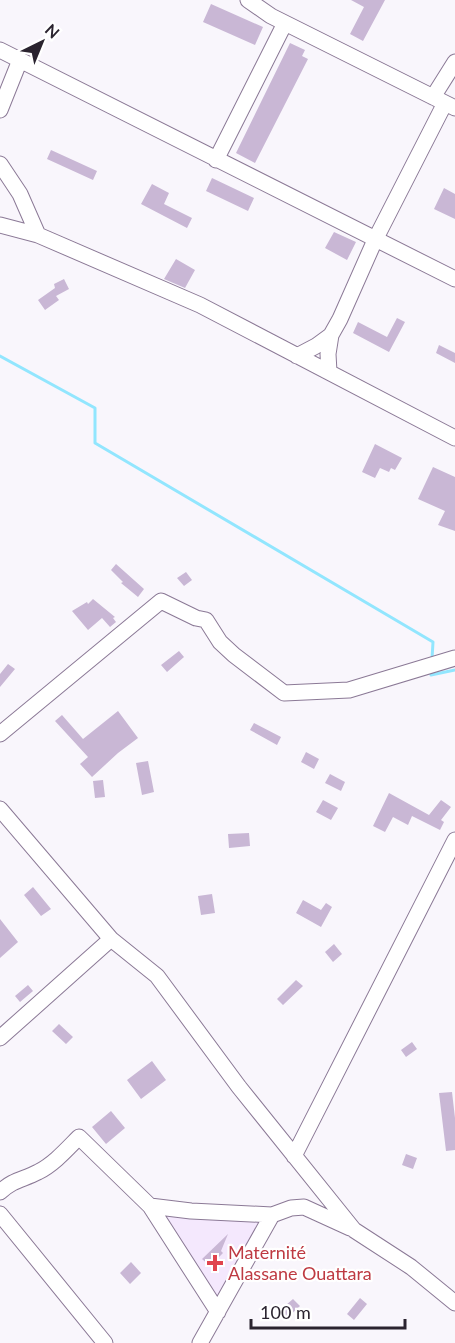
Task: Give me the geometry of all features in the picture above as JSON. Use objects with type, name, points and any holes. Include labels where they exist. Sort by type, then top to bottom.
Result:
[{"type":"street","points":[[248,0],[271,16],[444,103]]},
{"type":"street","points":[[216,160],[285,23]]},
{"type":"street","points":[[0,50],[455,279]]},
{"type":"street","points":[[0,110],[20,60]]},
{"type":"street","points":[[329,372],[328,354],[331,335],[375,240],[444,103],[455,62]]},
{"type":"street","points":[[0,164],[20,194],[38,235]]},
{"type":"street","points":[[0,225],[38,235],[200,305],[455,438]]},
{"type":"street","points":[[297,356],[331,335]]},
{"type":"street","points":[[0,734],[161,601],[196,618],[206,620],[220,642],[284,693],[349,690],[455,658]]},
{"type":"street","points":[[0,809],[111,939],[157,976],[239,1087],[354,1230]]},
{"type":"street","points":[[294,1156],[455,840]]},
{"type":"street","points":[[0,1038],[111,939]]},
{"type":"street","points":[[0,1192],[9,1184],[37,1173],[80,1137],[150,1206],[218,1312]]},
{"type":"street","points":[[150,1206],[191,1211],[272,1215],[291,1208],[304,1207],[354,1230],[411,1267],[455,1303]]},
{"type":"street","points":[[0,1214],[105,1343]]},
{"type":"street","points":[[200,1343],[272,1215]]},
{"type":"shaded area","name":"Maternité Alassane Ouattara","points":[[159,1213],[261,1221],[218,1304]]},
{"type":"building","points":[[351,0],[385,0],[363,41],[350,34],[364,7]]},
{"type":"building","points":[[211,4],[263,27],[255,45],[203,22]]},
{"type":"building","points":[[290,43],[305,50],[302,56],[308,59],[255,163],[236,153]]},
{"type":"building","points":[[51,150],[97,171],[93,180],[47,159]]},
{"type":"building","points":[[212,178],[254,198],[248,211],[206,191]]},
{"type":"building","points":[[152,184],[169,193],[164,204],[192,218],[187,228],[141,204]]},
{"type":"building","points":[[444,188],[455,194],[455,219],[434,209]]},
{"type":"building","points":[[334,232],[356,242],[347,260],[325,248]]},
{"type":"building","points":[[176,259],[195,270],[185,288],[164,279]]},
{"type":"building","points":[[64,279],[69,289],[56,296],[59,300],[45,310],[38,300],[55,288],[54,284]]},
{"type":"building","points":[[397,318],[405,322],[389,352],[353,333],[358,322],[387,337]]},
{"type":"building","points":[[439,345],[455,353],[455,363],[436,353]]},
{"type":"building","points":[[375,444],[402,458],[395,470],[391,468],[389,472],[380,468],[375,478],[362,472]]},
{"type":"building","points":[[433,467],[455,477],[455,531],[438,525],[445,511],[418,499]]},
{"type":"building","points":[[116,564],[144,589],[138,597],[121,583],[123,582],[111,570]]},
{"type":"building","points":[[186,572],[192,580],[184,586],[177,578]]},
{"type":"building","points":[[93,599],[115,617],[113,618],[116,622],[110,627],[102,618],[88,630],[72,611],[87,602],[88,604]]},
{"type":"building","points":[[179,651],[184,657],[167,672],[161,665]]},
{"type":"building","points":[[8,664],[15,669],[0,687],[0,674]]},
{"type":"building","points":[[118,711],[138,738],[92,777],[80,764],[88,757],[55,721],[62,715],[83,739]]},
{"type":"building","points":[[254,723],[281,737],[277,745],[250,730]]},
{"type":"building","points":[[306,752],[319,759],[314,769],[301,762]]},
{"type":"building","points":[[148,761],[154,792],[142,795],[136,763]]},
{"type":"building","points":[[330,774],[345,782],[341,791],[325,783]]},
{"type":"building","points":[[103,780],[105,797],[95,798],[93,781]]},
{"type":"building","points":[[389,793],[429,815],[441,800],[451,807],[441,820],[444,822],[440,830],[412,816],[408,825],[393,817],[385,832],[373,826]]},
{"type":"building","points":[[323,800],[338,808],[331,820],[316,812]]},
{"type":"building","points":[[249,833],[250,846],[229,848],[228,834]]},
{"type":"building","points":[[33,887],[51,909],[41,916],[24,895]]},
{"type":"building","points":[[212,894],[215,913],[201,915],[198,896]]},
{"type":"building","points":[[303,900],[321,910],[326,903],[332,907],[321,927],[296,913]]},
{"type":"building","points":[[0,919],[18,942],[0,958]]},
{"type":"building","points":[[334,944],[342,954],[333,962],[325,952]]},
{"type":"building","points":[[296,980],[303,986],[283,1005],[277,999]]},
{"type":"building","points":[[28,985],[33,991],[20,1002],[15,996]]},
{"type":"building","points":[[59,1024],[73,1037],[66,1044],[52,1031]]},
{"type":"building","points":[[412,1042],[417,1049],[406,1057],[401,1050]]},
{"type":"building","points":[[152,1061],[166,1080],[141,1099],[127,1080]]},
{"type":"building","points":[[452,1092],[455,1150],[446,1151],[439,1093]]},
{"type":"building","points":[[111,1111],[125,1128],[106,1144],[92,1127]]},
{"type":"building","points":[[406,1154],[417,1158],[413,1169],[402,1165]]},
{"type":"building","points":[[228,1234],[221,1251],[223,1253],[210,1266],[202,1259]]},
{"type":"building","points":[[131,1262],[141,1273],[130,1284],[120,1273]]},
{"type":"building","points":[[360,1298],[367,1304],[354,1320],[347,1314]]},
{"type":"building","points":[[293,1299],[300,1306],[286,1319],[279,1311]]},
{"type":"waterway","points":[[0,356],[95,408],[95,443],[433,642],[432,659]]},
{"type":"waterway","points":[[431,672],[431,675],[455,670]]},
{"type":"place","name":"Maternité Alassane Ouattara","points":[[215,1263]]}]
